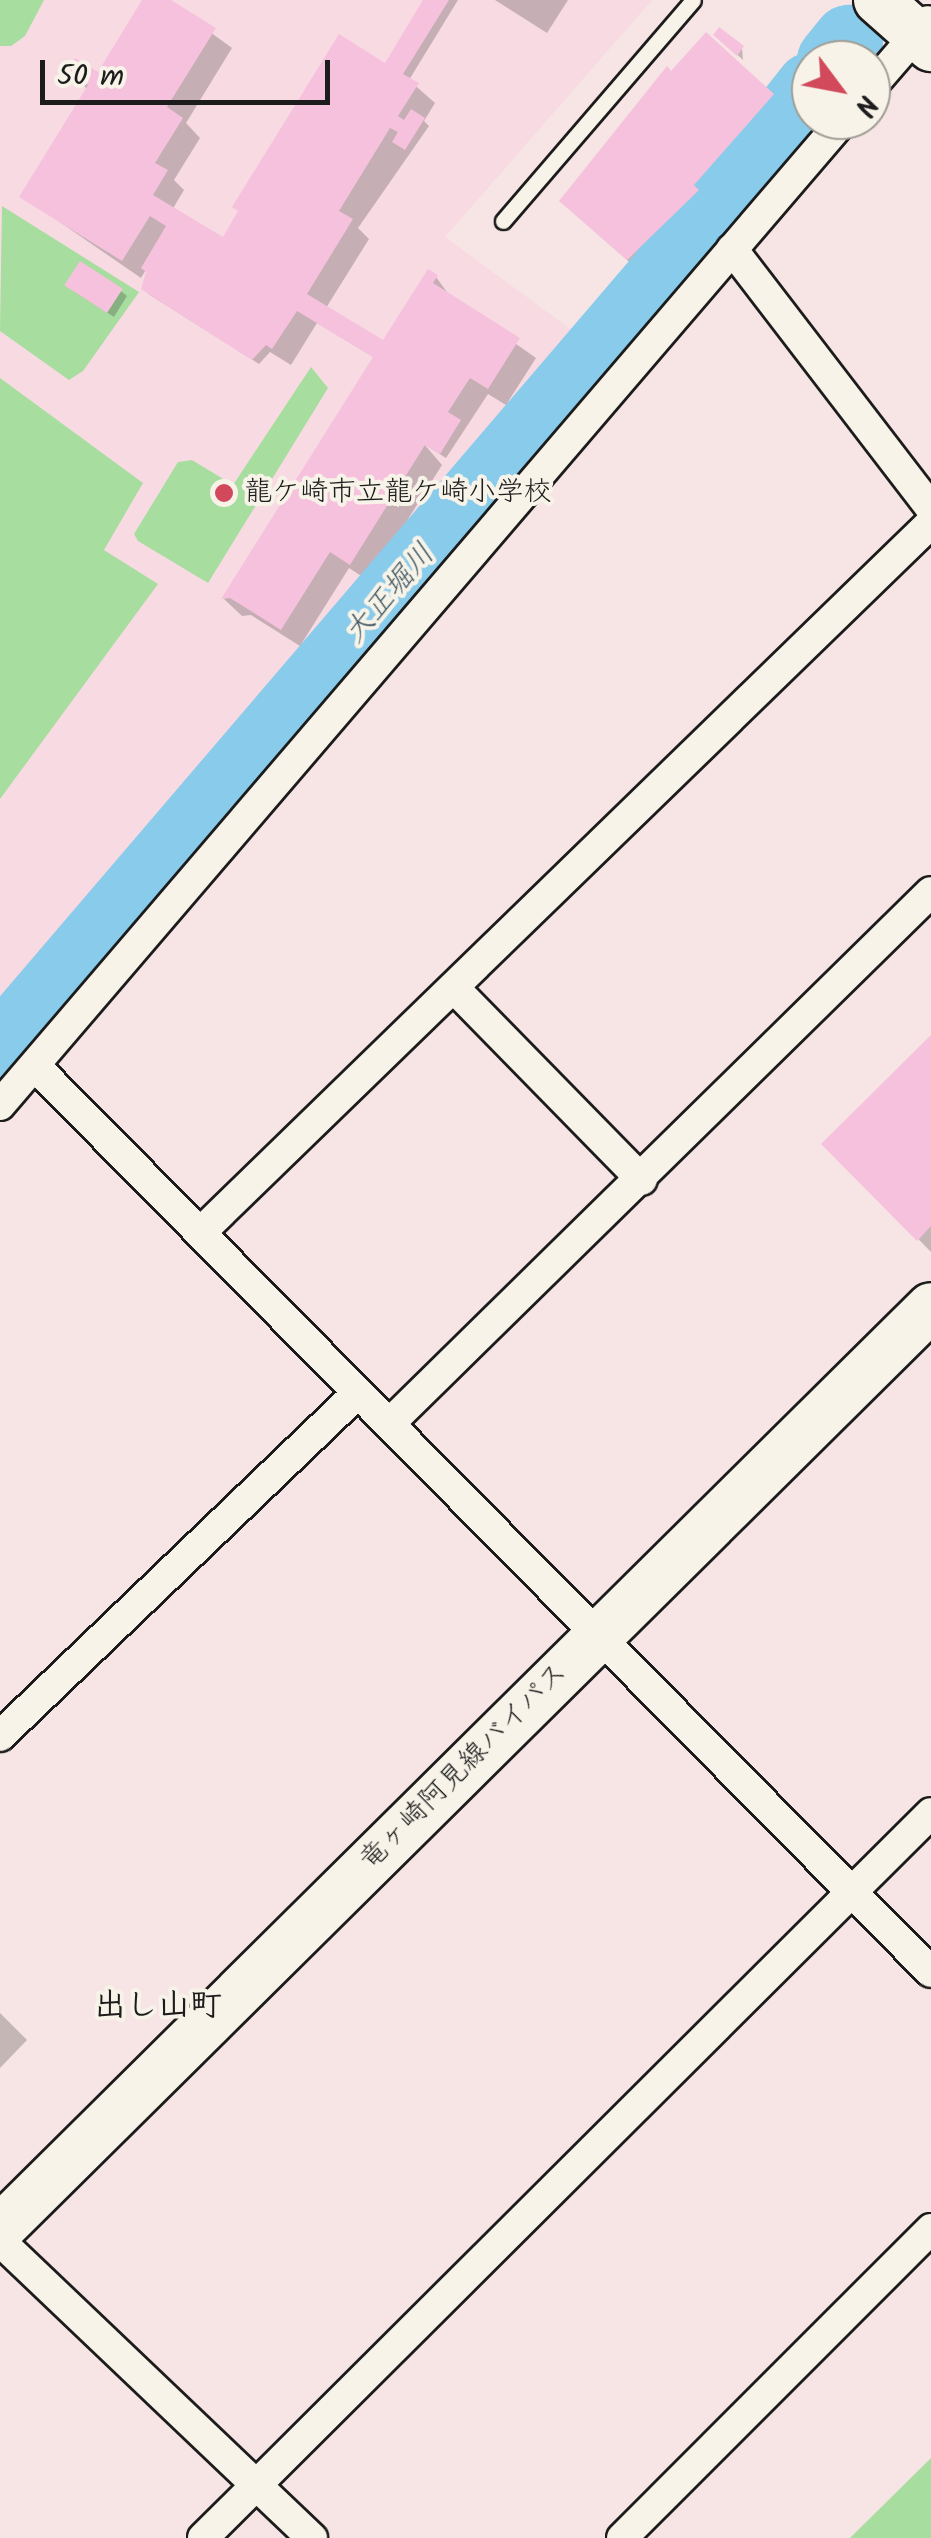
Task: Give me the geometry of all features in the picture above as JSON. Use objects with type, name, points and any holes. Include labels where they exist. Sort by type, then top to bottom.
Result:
[{"type":"main road","points":[[878,0],[926,33]]},
{"type":"main road","name":"竜ヶ崎阿見線バイパス","points":[[0,2229],[931,1307]]},
{"type":"street","points":[[891,67],[926,33]]},
{"type":"street","points":[[0,1105],[826,140]]},
{"type":"street","points":[[732,249],[931,508]]},
{"type":"street","points":[[200,1233],[931,522]]},
{"type":"street","points":[[389,1424],[642,1180],[931,892]]},
{"type":"street","points":[[455,989],[642,1180]]},
{"type":"street","points":[[35,1066],[931,1972]]},
{"type":"street","points":[[0,1736],[358,1393]]},
{"type":"street","points":[[203,2538],[253,2482],[931,1813]]},
{"type":"street","points":[[622,2538],[931,2229]]},
{"type":"street","points":[[0,2241],[312,2538]]},
{"type":"lane","points":[[502,221],[693,0]]},
{"type":"shaded area","name":"龍ケ崎市立龍ケ崎小学校","points":[[0,0],[652,0],[445,237],[577,334],[317,652],[0,1010]]},
{"type":"green space","points":[[0,0],[44,0],[25,36],[11,46],[0,46]]},
{"type":"green space","points":[[2,206],[139,292],[83,371],[69,380],[0,331]]},
{"type":"green space","points":[[311,367],[328,388],[208,583],[138,541],[134,534],[178,462],[192,460],[233,485]]},
{"type":"green space","points":[[0,378],[143,483],[104,550],[158,584],[0,799]]},
{"type":"green space","points":[[931,2458],[931,2538],[850,2538]]},
{"type":"building","points":[[142,0],[171,0],[216,28],[167,107],[183,118],[155,163],[168,170],[153,195],[223,237],[238,211],[232,207],[339,34],[385,63],[423,0],[449,0],[403,74],[419,83],[398,116],[404,120],[411,109],[425,118],[405,150],[392,142],[398,132],[390,128],[339,211],[353,219],[307,294],[383,340],[428,269],[438,275],[433,283],[520,338],[488,389],[470,378],[448,412],[461,420],[440,454],[425,445],[350,565],[330,552],[281,630],[230,598],[221,599],[373,357],[297,311],[272,349],[266,345],[252,360],[141,289],[146,272],[141,268],[166,226],[150,216],[122,261],[19,197],[88,85],[66,72],[75,58],[98,72]]},
{"type":"building","points":[[719,27],[744,46],[737,56],[713,35]]},
{"type":"building","points":[[706,32],[774,94],[694,185],[699,190],[627,260],[559,201],[667,66],[671,71]]},
{"type":"building","points":[[80,261],[123,289],[107,313],[64,285]]},
{"type":"building","points":[[931,1035],[931,1226],[917,1241],[821,1144]]},
{"type":"waterway","name":"大正堀川","points":[[0,1050],[663,275],[791,112]]},
{"type":"place","name":"龍ケ崎市立龍ケ崎小学校","points":[[224,493]]},
{"type":"district","name":"出し山町","points":[[158,2007]]}]
